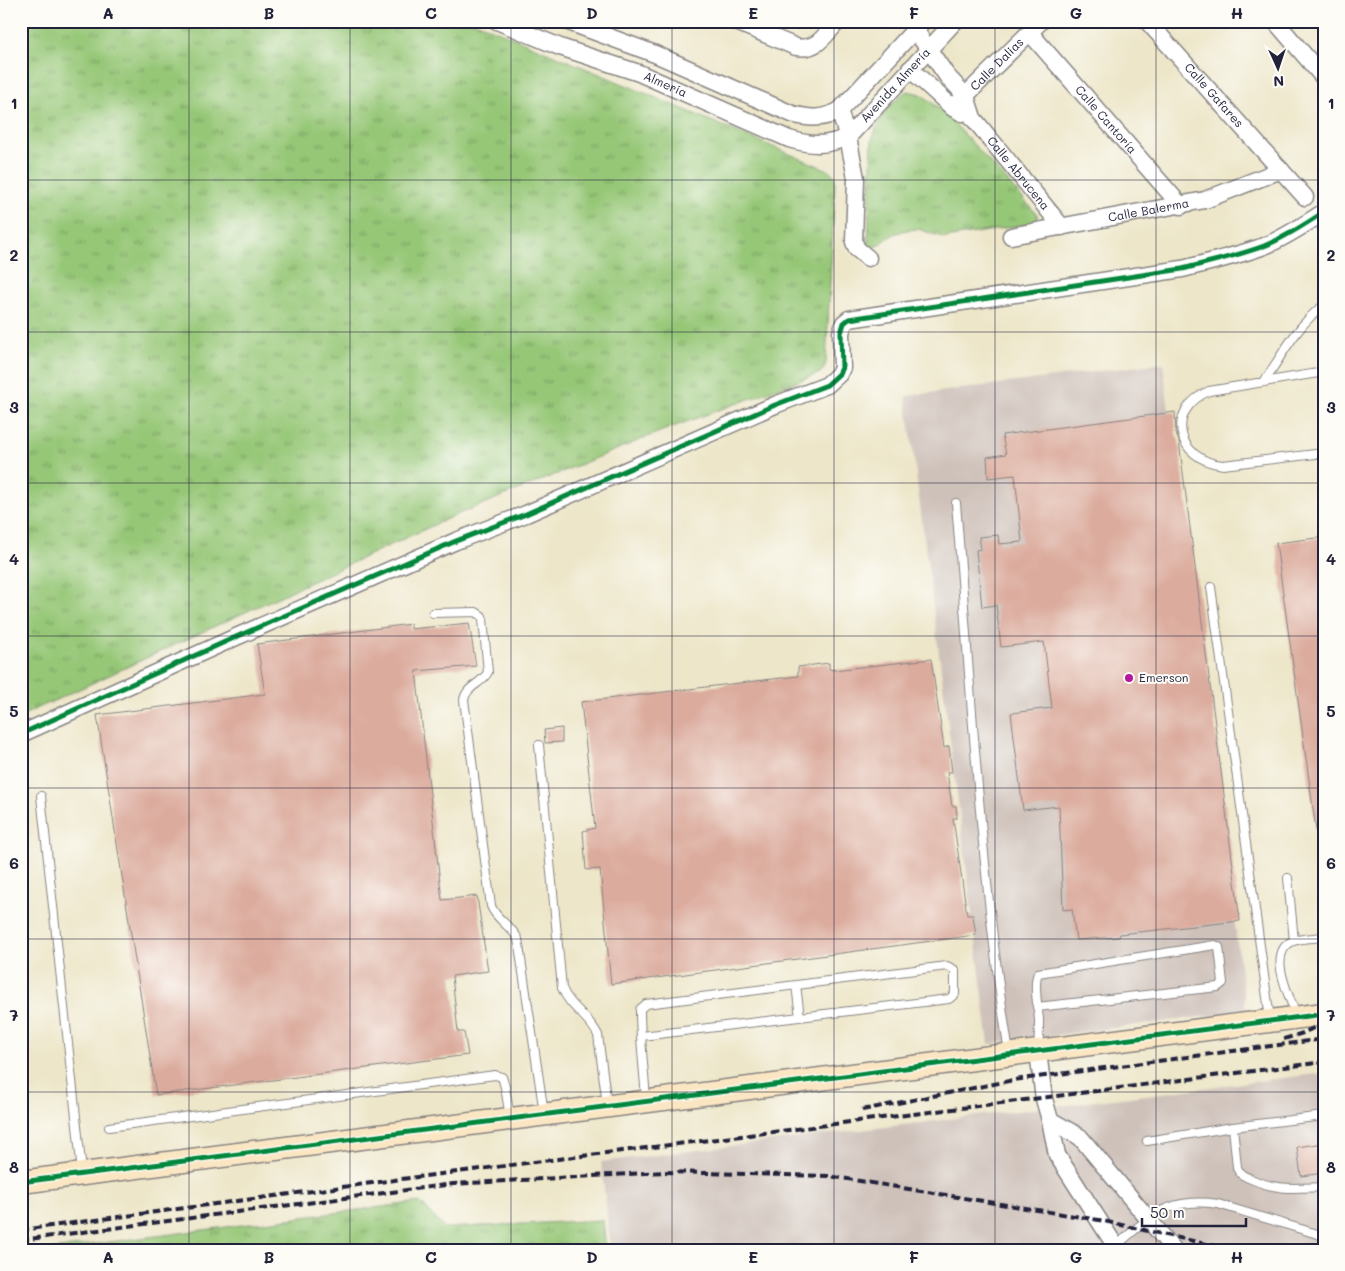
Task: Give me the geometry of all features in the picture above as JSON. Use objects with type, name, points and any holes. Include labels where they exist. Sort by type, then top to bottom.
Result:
[{"type":"street","name":"Almería","points":[[497,21],[560,47],[639,73],[789,140],[803,143],[833,143]]},
{"type":"street","name":"Almería","points":[[566,21],[655,54],[792,114],[815,119]]},
{"type":"street","points":[[734,21],[796,48],[804,49],[815,45],[838,21]]},
{"type":"street","name":"Calle Gafares","points":[[1146,21],[1304,197]]},
{"type":"street","points":[[1275,21],[1324,78]]},
{"type":"street","name":"Avenida Almería","points":[[833,143],[848,137],[928,50],[949,23]]},
{"type":"street","name":"Avenida Almería","points":[[815,119],[828,117],[839,111],[915,24]]},
{"type":"street","name":"Calle Abrucena","points":[[915,24],[928,50],[947,76],[966,96],[973,118],[1062,227]]},
{"type":"street","name":"Calle Dalias","points":[[953,108],[1036,27]]},
{"type":"street","name":"Calle Cantoría","points":[[1036,27],[1180,206]]},
{"type":"street","name":"Calle Abrucena","points":[[910,69],[953,108],[973,118]]},
{"type":"street","points":[[839,111],[848,137],[856,178],[854,242],[857,249],[868,258]]},
{"type":"street","name":"Calle Balerma","points":[[1011,236],[1205,200],[1281,170]]},
{"type":"street","points":[[21,734],[236,637],[439,549],[526,514],[775,405],[827,385],[839,374],[842,368],[841,333],[844,323],[848,319],[1222,260],[1265,246],[1324,212]]},
{"type":"street","points":[[21,1182],[1324,1014]]},
{"type":"street","points":[[1038,1052],[1043,1093],[1050,1120],[1054,1148],[1060,1162],[1117,1248]]},
{"type":"street","points":[[1050,1120],[1080,1136],[1174,1250]]},
{"type":"lane","points":[[1264,382],[1300,329],[1311,315],[1324,305]]},
{"type":"lane","points":[[1324,372],[1209,391],[1189,403],[1184,412],[1182,424],[1183,438],[1188,449],[1198,458],[1210,463],[1223,464],[1324,453]]},
{"type":"lane","points":[[956,503],[989,906],[999,991],[1010,1055]]},
{"type":"lane","points":[[1211,587],[1270,1021]]},
{"type":"lane","points":[[433,613],[476,612],[482,616],[483,620],[488,672],[484,679],[467,692],[464,700],[491,906],[492,911],[515,934],[518,940],[544,1115]]},
{"type":"lane","points":[[539,745],[562,988],[571,1005],[587,1018],[594,1026],[598,1035],[607,1107]]},
{"type":"lane","points":[[41,796],[82,1174]]},
{"type":"lane","points":[[1288,878],[1294,941]]},
{"type":"lane","points":[[1297,1017],[1283,979],[1280,960],[1281,953],[1287,945],[1294,941],[1324,937]]},
{"type":"lane","points":[[1037,1007],[1218,987],[1223,983],[1219,947],[1215,945],[1040,972],[1036,978],[1037,1007],[1039,1018],[1038,1052]]},
{"type":"lane","points":[[642,1036],[949,999],[955,994],[956,974],[953,968],[947,966],[646,1004],[640,1009],[646,1102]]},
{"type":"lane","points":[[796,985],[800,1017]]},
{"type":"lane","points":[[109,1127],[495,1075],[502,1077],[510,1119]]},
{"type":"lane","points":[[1147,1141],[1233,1127],[1324,1116]]},
{"type":"lane","points":[[1233,1127],[1239,1173],[1266,1186],[1277,1188],[1324,1187]]},
{"type":"lane","points":[[1117,1248],[1148,1219],[1163,1208],[1180,1203],[1200,1201],[1218,1204],[1324,1236]]},
{"type":"shaded area","points":[[1163,363],[1246,1011],[989,1044],[906,396]]},
{"type":"shaded area","points":[[1324,1073],[1324,1250],[611,1250],[601,1162]]},
{"type":"green space","points":[[21,21],[473,21],[828,170],[835,176],[835,183],[826,362],[824,369],[820,373],[667,429],[449,518],[21,716]]},
{"type":"green space","points":[[907,91],[921,94],[943,111],[1036,213],[1038,217],[1036,223],[945,238],[918,229],[906,230],[894,234],[877,246],[870,247],[868,243],[872,140],[877,125],[885,112],[894,101]]},
{"type":"green space","points":[[420,1202],[444,1228],[603,1220],[606,1250],[48,1250]]},
{"type":"building","name":"Emerson","points":[[1175,412],[1176,434],[1179,441],[1240,921],[1120,934],[1119,937],[1076,940],[1072,909],[1063,910],[1059,806],[1023,810],[1011,713],[1052,708],[1044,642],[1001,647],[996,605],[982,607],[976,550],[981,549],[979,537],[998,535],[999,544],[1022,542],[1015,475],[988,478],[987,457],[1006,454],[1002,435]]},
{"type":"building","points":[[1324,537],[1324,836],[1317,837],[1276,543]]},
{"type":"building","points":[[469,623],[476,666],[416,671],[442,900],[477,896],[488,971],[452,976],[458,1032],[464,1032],[468,1055],[156,1095],[97,715],[265,694],[257,644],[411,624],[411,629]]},
{"type":"building","points":[[931,659],[944,748],[949,746],[952,772],[947,772],[952,806],[956,806],[957,818],[953,818],[967,915],[973,915],[976,935],[611,984],[600,869],[586,870],[583,831],[595,828],[581,702],[798,676],[798,667],[829,663],[829,669],[834,670]]},
{"type":"building","points":[[562,728],[562,742],[545,743],[544,730]]},
{"type":"building","points":[[1324,1143],[1324,1173],[1301,1176],[1297,1147]]},
{"type":"railway","points":[[1284,1039],[1324,1023]]},
{"type":"railway","points":[[862,1110],[1014,1080],[1324,1039]]},
{"type":"railway","points":[[21,1230],[417,1177],[1324,1062]]},
{"type":"railway","points":[[21,1240],[453,1184],[664,1172],[829,1176],[1099,1220],[1233,1250]]},
{"type":"cycle path","points":[[21,734],[456,541],[526,514],[775,405],[827,385],[839,374],[842,368],[841,333],[844,323],[849,319],[1182,269],[1234,256],[1272,243],[1324,212]]},
{"type":"cycle path","points":[[21,1182],[1324,1014]]},
{"type":"place","name":"Emerson","points":[[1129,678]]}]
